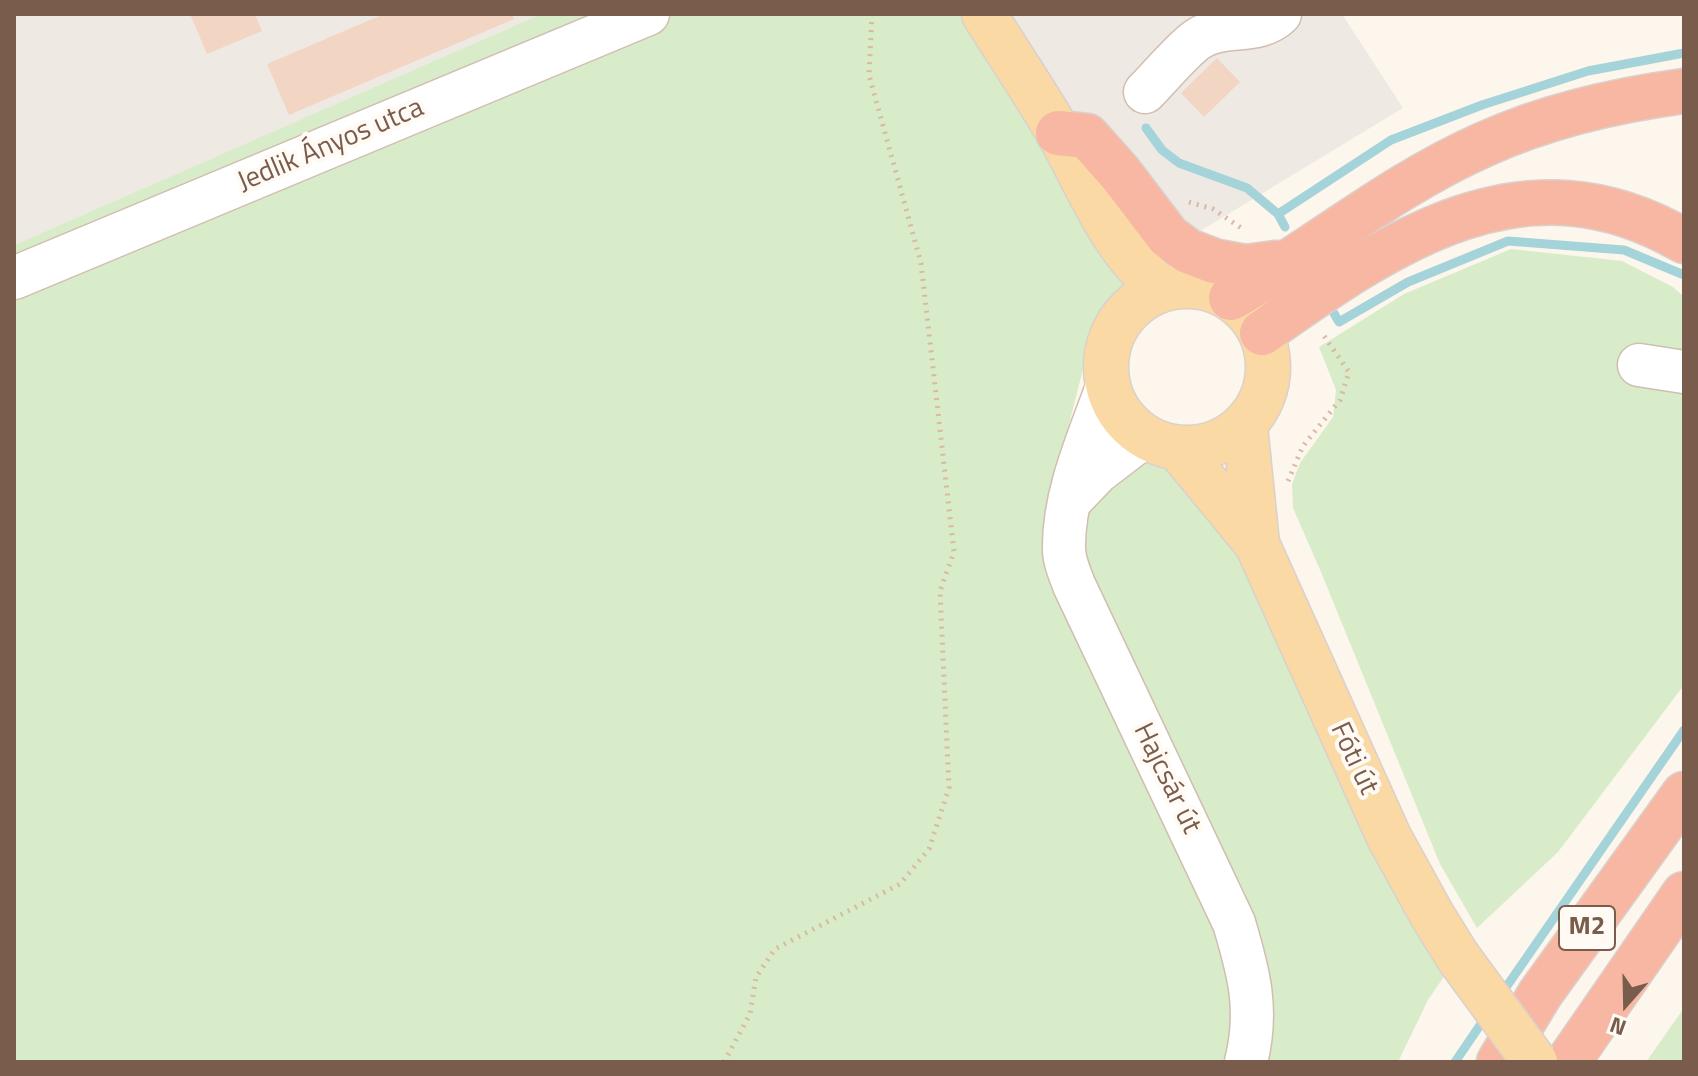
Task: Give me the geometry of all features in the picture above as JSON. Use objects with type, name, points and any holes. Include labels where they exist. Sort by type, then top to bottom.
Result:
[{"type":"highway","points":[[1231,298],[1406,187],[1484,144],[1584,110],[1643,96],[1684,91]]},
{"type":"highway","points":[[1058,133],[1087,136],[1168,236],[1188,251],[1214,261],[1246,267],[1287,263]]},
{"type":"highway","points":[[1262,333],[1400,242],[1448,221],[1483,212],[1544,202],[1609,208],[1664,229],[1684,241]]},
{"type":"highway","name":"M2","points":[[1499,1062],[1540,994],[1683,794]]},
{"type":"highway","name":"M2","points":[[1568,1062],[1684,894]]},
{"type":"main road","points":[[984,14],[1058,133],[1147,297]]},
{"type":"main road","points":[[1162,442],[1199,449],[1209,446],[1245,426],[1266,389],[1269,361],[1262,333],[1249,313],[1231,298],[1209,288],[1185,285],[1147,297],[1113,332],[1105,363],[1108,384],[1117,410],[1126,422],[1162,442],[1257,544]]},
{"type":"main road","name":"Fóti út","points":[[1245,426],[1257,544],[1389,837],[1458,957],[1535,1062]]},
{"type":"street","name":"Jedlik Ányos utca","points":[[14,278],[648,14]]},
{"type":"street","points":[[1145,92],[1199,39],[1203,24],[1221,31],[1256,28],[1275,20],[1280,14]]},
{"type":"street","points":[[1639,365],[1684,372]]},
{"type":"street","name":"Hajcsár út","points":[[1108,384],[1078,470],[1064,551],[1074,585],[1234,923],[1249,975],[1253,1003],[1251,1042],[1246,1062]]},
{"type":"street","points":[[1071,501],[1098,472],[1162,442]]},
{"type":"path","points":[[724,1062],[750,1014],[756,977],[775,949],[900,884],[929,849],[949,788],[940,591],[954,552],[921,263],[869,75],[872,14]]},
{"type":"shaded area","points":[[14,14],[541,14],[14,245]]},
{"type":"shaded area","points":[[960,14],[1342,14],[1403,108],[1126,276]]},
{"type":"green space","points":[[541,14],[960,14],[1126,276],[1132,306],[1093,330],[1045,518],[1232,951],[1234,1062],[14,1062],[14,245]]},
{"type":"green space","points":[[1511,249],[1622,261],[1673,287],[1684,297],[1684,685],[1558,852],[1477,928],[1440,864],[1293,508],[1292,484],[1300,463],[1333,417],[1336,390],[1319,347],[1404,294]]},
{"type":"green space","points":[[1159,454],[1220,507],[1447,972],[1428,1000],[1398,1062],[1259,1062],[1252,916],[1244,891],[1095,596],[1084,557],[1082,530],[1093,497],[1133,457]]},
{"type":"green space","points":[[1684,1008],[1684,1062],[1646,1062]]},
{"type":"building","points":[[190,14],[255,14],[262,31],[207,54]]},
{"type":"building","points":[[384,14],[512,14],[514,19],[289,115],[267,64]]},
{"type":"building","points":[[1217,58],[1240,82],[1204,117],[1181,93]]},
{"type":"waterway","points":[[1146,128],[1162,150],[1179,163],[1247,188],[1278,214],[1391,140],[1482,105],[1588,71],[1684,53]]},
{"type":"waterway","points":[[1278,214],[1285,227]]},
{"type":"waterway","points":[[1332,310],[1339,322],[1408,282],[1508,241],[1624,250],[1684,275]]},
{"type":"waterway","points":[[1500,996],[1684,730]]},
{"type":"waterway","points":[[1455,1062],[1487,1015]]}]
